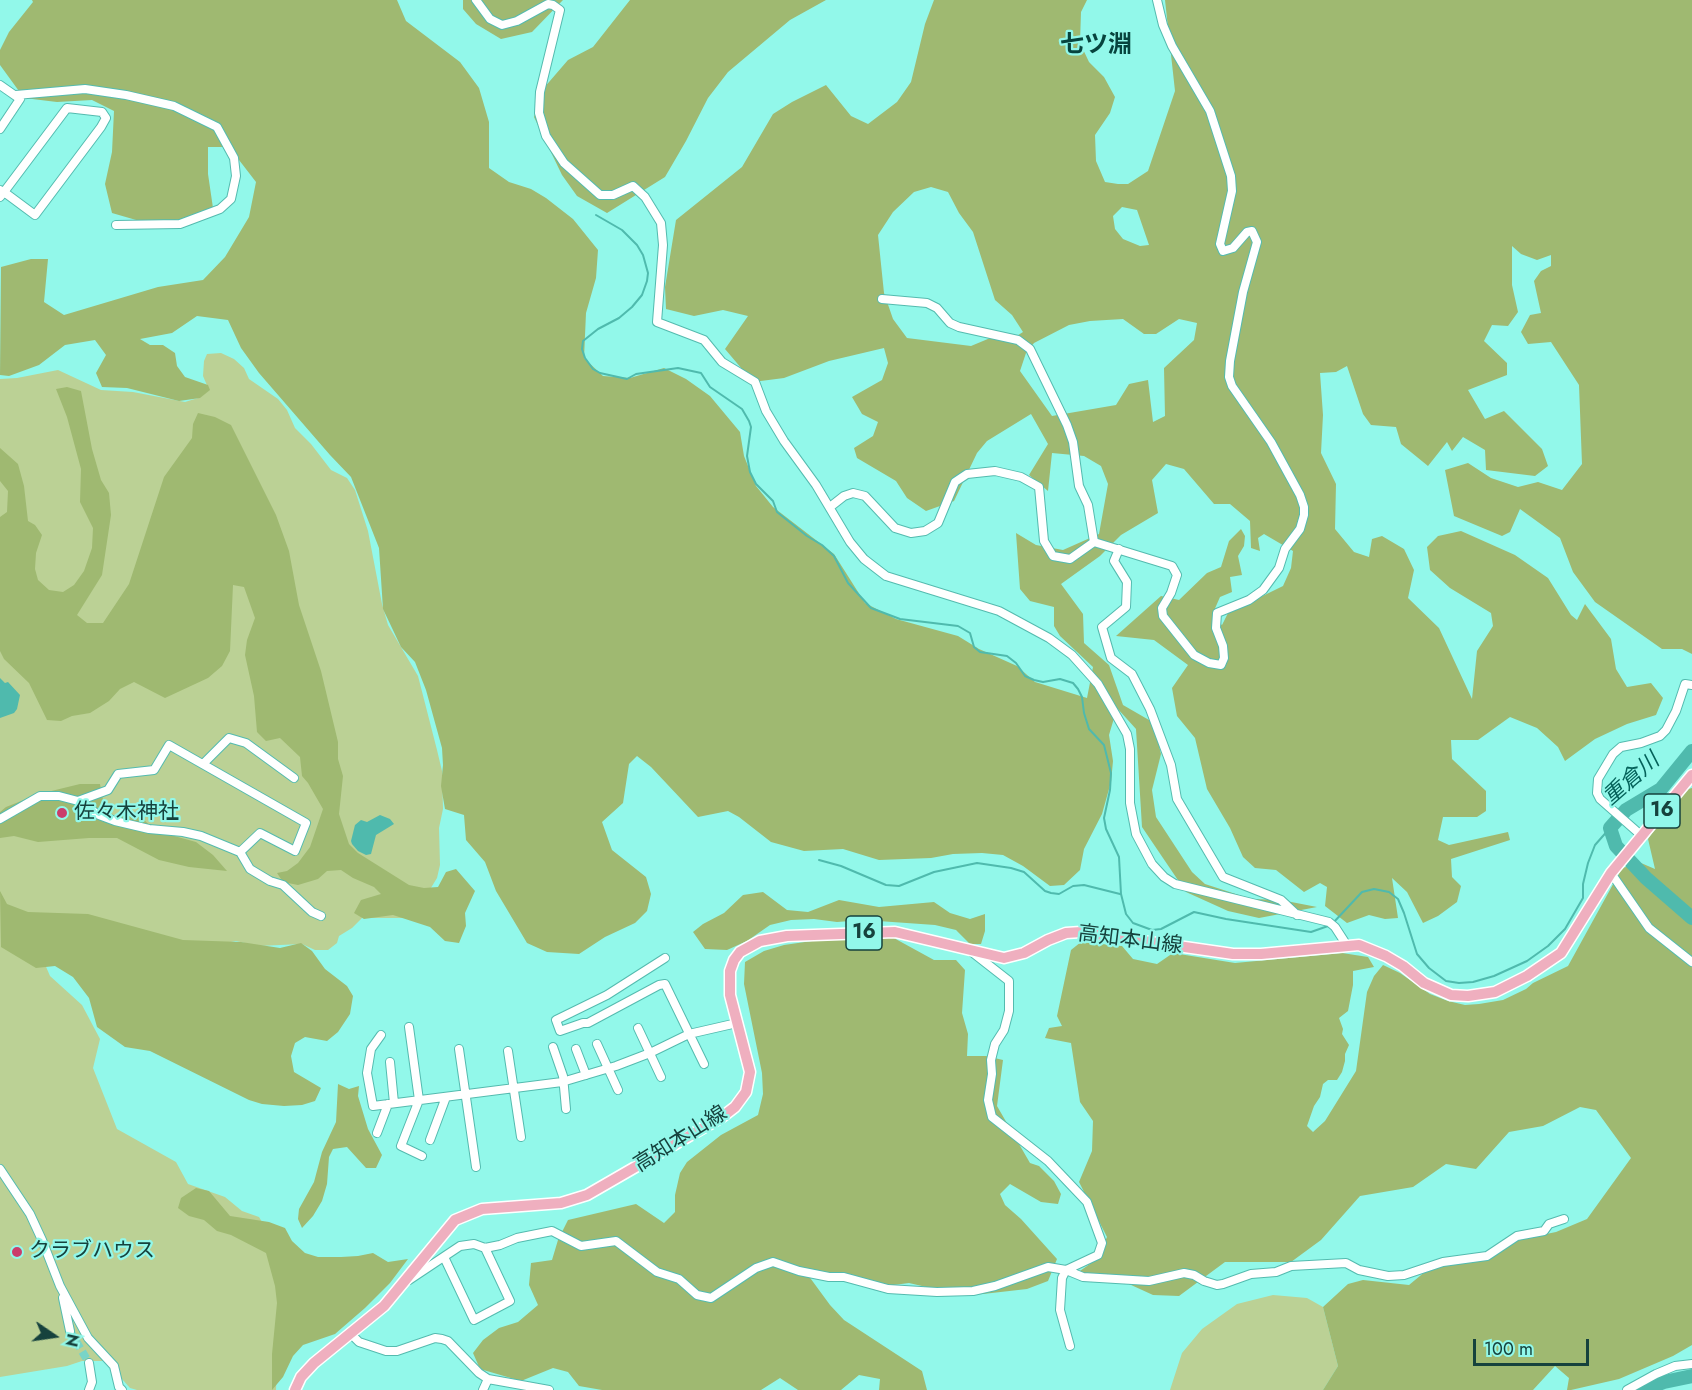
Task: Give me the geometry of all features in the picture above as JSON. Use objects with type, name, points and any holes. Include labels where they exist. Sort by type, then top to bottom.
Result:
[{"type":"main road","name":"高知本山線","points":[[295,1390],[301,1377],[314,1363],[384,1306],[406,1282],[446,1230],[459,1218],[482,1209],[561,1203],[587,1196],[728,1112],[741,1100],[749,1082],[748,1060],[730,995],[730,971],[740,952],[760,941],[786,936],[895,932],[1004,958],[1024,952],[1066,933],[1081,932],[1240,954],[1346,944],[1371,948],[1403,966],[1424,983],[1450,995],[1468,996],[1495,992],[1527,976],[1561,953],[1613,870],[1692,775]]},
{"type":"street","points":[[476,0],[490,19],[502,25],[517,21],[548,4],[560,10],[540,92],[539,114],[546,136],[564,163],[600,195],[613,195],[633,186],[645,197],[661,223],[663,245],[657,322],[704,340],[722,362],[755,382],[766,411],[830,507],[850,542],[864,559],[886,576],[999,610],[1049,638],[1072,655],[1098,684],[1126,734],[1130,749],[1130,803],[1136,834],[1152,864],[1164,877],[1174,884],[1332,924],[1346,944]]},
{"type":"street","points":[[1094,542],[1172,566],[1177,575],[1171,593],[1162,608],[1163,616],[1194,655],[1209,663],[1221,665],[1224,658],[1223,646],[1216,628],[1217,613],[1249,600],[1263,590],[1279,568],[1285,549],[1300,529],[1304,515],[1300,495],[1271,442],[1232,386],[1229,377],[1243,292],[1257,242],[1252,231],[1247,232],[1233,248],[1223,251],[1220,244],[1232,191],[1231,176],[1210,111],[1172,46],[1163,25],[1157,0]]},
{"type":"street","points":[[0,85],[20,99],[0,129]]},
{"type":"street","points":[[16,95],[85,89],[126,95],[174,106],[217,127],[234,158],[236,176],[231,199],[220,209],[180,225],[116,225]]},
{"type":"street","points":[[67,108],[102,112],[106,121],[35,215],[1,193],[67,108]]},
{"type":"street","points":[[882,299],[927,303],[937,308],[950,323],[1018,340],[1030,349],[1073,442],[1079,486],[1088,506],[1094,542]]},
{"type":"street","points":[[830,507],[844,496],[853,493],[865,496],[895,528],[911,533],[926,531],[939,523],[955,482],[967,474],[995,471],[1021,477],[1039,487],[1044,540],[1053,556],[1070,559],[1094,542]]},
{"type":"street","points":[[1119,549],[1114,561],[1127,582],[1126,607],[1102,627],[1111,658],[1131,674],[1150,709],[1171,765],[1177,799],[1223,877],[1281,900],[1298,915]]},
{"type":"street","points":[[1642,836],[1600,799],[1597,786],[1601,771],[1613,754],[1626,744],[1641,743],[1660,736],[1666,730],[1676,711],[1685,684],[1692,685]]},
{"type":"street","points":[[202,764],[229,738],[246,742],[294,778]]},
{"type":"street","points":[[78,801],[108,790],[118,774],[154,770],[169,745],[306,823],[295,851],[260,833],[240,852]]},
{"type":"street","points":[[0,819],[40,796],[58,796],[78,801],[99,815],[115,821],[149,829],[201,836],[240,852],[250,869],[270,881],[283,885],[312,912],[321,916]]},
{"type":"street","points":[[1613,870],[1649,928],[1692,962]]},
{"type":"street","points":[[972,952],[1009,981],[1009,1011],[1004,1030],[995,1044],[991,1060],[992,1074],[988,1100],[992,1118],[1048,1161],[1088,1202],[1102,1243],[1098,1255],[1066,1270],[1062,1278],[1060,1310],[1070,1346]]},
{"type":"street","points":[[665,957],[607,995],[556,1020],[560,1031],[588,1023],[659,985],[665,984],[704,1064]]},
{"type":"street","points":[[381,1035],[371,1049],[367,1073],[373,1106],[562,1082],[609,1069],[689,1034],[737,1023]]},
{"type":"street","points":[[409,1027],[418,1100],[400,1146],[422,1156]]},
{"type":"street","points":[[638,1028],[661,1077]]},
{"type":"street","points":[[597,1044],[618,1090]]},
{"type":"street","points":[[553,1047],[562,1076],[566,1108]]},
{"type":"street","points":[[459,1049],[476,1167]]},
{"type":"street","points":[[576,1049],[586,1075]]},
{"type":"street","points":[[508,1051],[521,1137]]},
{"type":"street","points":[[377,1133],[391,1103],[390,1062]]},
{"type":"street","points":[[430,1140],[446,1097]]},
{"type":"street","points":[[0,1169],[30,1214],[60,1286],[88,1338],[114,1366],[119,1387],[122,1390]]},
{"type":"street","points":[[406,1282],[460,1246],[474,1244],[485,1248],[552,1230],[581,1246],[616,1241],[657,1272],[679,1279],[697,1295],[711,1298],[756,1268],[773,1262],[799,1271],[829,1277],[844,1277],[888,1289],[937,1292],[973,1291],[995,1286],[1048,1267],[1066,1270],[1083,1278],[1149,1281],[1184,1273],[1217,1284],[1251,1274],[1276,1272],[1291,1266],[1346,1263],[1359,1270],[1388,1276],[1404,1275],[1443,1262],[1487,1256],[1517,1236],[1544,1231],[1549,1224],[1564,1219]]},
{"type":"street","points":[[444,1257],[474,1320],[510,1301],[485,1248]]},
{"type":"street","points":[[60,1286],[70,1331]]},
{"type":"street","points":[[350,1333],[359,1342],[386,1351],[397,1351],[435,1338],[442,1339],[448,1341],[479,1373],[488,1379],[549,1390]]},
{"type":"street","points":[[88,1363],[92,1382],[89,1390]]},
{"type":"street","points":[[1628,1390],[1675,1366],[1692,1364]]},
{"type":"street","points":[[483,1390],[488,1379]]},
{"type":"shaded area","points":[[32,0],[397,0],[406,21],[460,62],[479,88],[489,122],[489,168],[509,182],[531,189],[546,198],[573,219],[598,250],[596,278],[586,313],[584,358],[603,376],[630,378],[664,368],[686,379],[710,396],[740,432],[744,456],[756,486],[773,507],[834,554],[865,603],[896,619],[958,636],[979,649],[1017,666],[1035,682],[1087,698],[1093,667],[1060,636],[1054,626],[1054,607],[1030,601],[1020,589],[1016,533],[1036,545],[1063,550],[1099,534],[1108,484],[1101,466],[1084,456],[1052,453],[1048,491],[1029,475],[1048,444],[1031,414],[987,441],[977,453],[954,501],[926,511],[907,498],[896,481],[857,458],[854,448],[873,436],[878,422],[862,414],[852,397],[882,380],[888,363],[884,348],[829,361],[784,378],[753,382],[725,349],[748,316],[723,310],[694,316],[666,309],[665,287],[676,220],[742,167],[773,114],[792,102],[826,85],[851,116],[868,124],[897,102],[911,82],[925,24],[934,0],[1087,0],[1081,12],[1080,43],[1089,62],[1104,77],[1115,97],[1110,113],[1095,135],[1096,161],[1105,182],[1128,184],[1148,171],[1175,91],[1165,0],[1692,0],[1692,654],[1682,649],[1662,649],[1595,602],[1573,572],[1560,538],[1520,509],[1510,532],[1502,536],[1454,516],[1445,470],[1468,463],[1491,478],[1518,487],[1538,482],[1562,490],[1582,464],[1579,385],[1551,342],[1528,344],[1521,332],[1530,315],[1541,313],[1534,281],[1541,271],[1551,266],[1551,255],[1537,260],[1521,254],[1512,246],[1512,285],[1518,312],[1508,326],[1492,325],[1484,341],[1507,363],[1507,375],[1468,390],[1485,419],[1504,411],[1542,449],[1548,466],[1535,476],[1486,470],[1485,450],[1463,437],[1452,451],[1447,442],[1428,466],[1401,444],[1396,427],[1371,425],[1363,414],[1347,366],[1336,372],[1320,373],[1323,415],[1321,453],[1336,484],[1335,529],[1354,552],[1369,557],[1372,539],[1382,536],[1404,549],[1414,570],[1408,598],[1439,628],[1472,699],[1477,651],[1493,626],[1491,613],[1450,588],[1430,570],[1427,547],[1438,536],[1461,531],[1515,555],[1548,578],[1571,615],[1577,620],[1585,604],[1611,639],[1616,669],[1627,687],[1651,683],[1663,698],[1656,715],[1627,724],[1595,739],[1565,761],[1558,747],[1537,728],[1510,717],[1478,740],[1451,740],[1452,759],[1486,791],[1486,811],[1477,817],[1443,817],[1438,840],[1449,845],[1508,832],[1510,840],[1451,859],[1452,877],[1461,886],[1457,902],[1438,916],[1423,923],[1407,892],[1392,878],[1398,918],[1385,919],[1369,915],[1347,923],[1325,906],[1327,887],[1320,883],[1304,892],[1276,870],[1255,868],[1243,857],[1230,828],[1207,789],[1195,738],[1177,716],[1172,688],[1188,665],[1154,640],[1116,636],[1161,596],[1179,600],[1207,573],[1221,567],[1229,541],[1241,529],[1245,536],[1244,546],[1238,556],[1242,575],[1230,577],[1232,592],[1220,597],[1213,613],[1213,618],[1222,625],[1228,613],[1283,586],[1291,568],[1293,551],[1264,534],[1258,538],[1260,551],[1251,548],[1250,521],[1230,504],[1214,504],[1184,469],[1166,464],[1152,480],[1158,513],[1121,535],[1100,556],[1061,584],[1083,614],[1084,643],[1109,665],[1123,705],[1149,720],[1155,729],[1161,754],[1152,790],[1156,817],[1192,872],[1205,884],[1251,899],[1281,900],[1317,907],[1259,918],[1228,911],[1186,892],[1142,827],[1136,729],[1117,708],[1109,735],[1113,761],[1111,782],[1102,814],[1084,849],[1080,870],[1064,885],[1050,886],[1023,866],[1003,855],[953,854],[931,858],[879,860],[843,849],[804,851],[771,842],[728,811],[698,817],[651,767],[637,756],[629,764],[623,803],[602,822],[612,850],[646,877],[651,894],[647,911],[635,923],[605,937],[579,954],[547,952],[527,943],[496,891],[485,862],[466,840],[464,815],[445,809],[441,786],[442,748],[426,690],[415,662],[401,647],[383,609],[379,548],[351,477],[259,373],[241,348],[228,320],[197,316],[172,333],[140,339],[150,345],[163,345],[175,353],[177,366],[185,377],[208,385],[210,390],[200,398],[179,401],[127,388],[102,387],[96,373],[106,355],[95,340],[65,345],[39,365],[9,376],[0,375],[1,267],[31,259],[48,259],[44,302],[64,315],[158,287],[203,280],[225,257],[249,217],[256,182],[229,147],[208,147],[208,174],[213,208],[190,219],[143,222],[112,213],[105,184],[112,152],[114,111],[92,100],[57,102],[24,98],[0,65],[0,50],[9,32],[33,2]],"holes":[[[931,187],[948,192],[959,213],[973,232],[995,300],[1012,315],[1023,332],[1009,341],[995,336],[971,346],[907,338],[893,319],[884,293],[878,235],[893,212],[914,192]],[[1122,207],[1137,210],[1149,245],[1140,246],[1123,239],[1115,229],[1113,216]],[[1123,319],[1144,334],[1156,334],[1179,319],[1197,323],[1194,340],[1164,368],[1165,416],[1153,422],[1148,380],[1129,384],[1116,405],[1052,416],[1020,371],[1026,353],[1034,343],[1069,325]]]},
{"type":"shaded area","points":[[463,0],[563,0],[532,32],[501,39],[476,24],[463,9]]},
{"type":"shaded area","points":[[630,0],[826,0],[790,20],[728,72],[708,98],[665,177],[607,213],[577,196],[562,175],[534,117],[543,89],[568,60],[593,47]]},
{"type":"shaded area","points":[[221,353],[234,359],[244,368],[249,379],[278,399],[287,410],[295,428],[331,470],[347,478],[355,490],[368,531],[388,625],[418,676],[442,771],[443,809],[439,828],[440,865],[437,878],[415,914],[402,918],[362,918],[339,936],[337,943],[328,950],[315,950],[302,944],[258,946],[236,941],[206,947],[103,919],[72,914],[44,914],[32,934],[50,976],[82,1005],[100,1039],[93,1068],[117,1129],[176,1162],[188,1184],[225,1197],[242,1211],[259,1217],[274,1242],[281,1257],[276,1390],[137,1390],[130,1388],[106,1361],[82,1361],[67,1366],[0,1377],[0,379],[58,370],[101,390],[133,392],[185,402],[198,398],[209,390],[203,376],[204,361],[207,354]]},
{"type":"shaded area","points":[[67,387],[81,391],[92,449],[101,480],[109,493],[111,515],[102,575],[77,615],[87,623],[103,623],[129,584],[164,477],[192,438],[193,424],[198,413],[215,417],[231,425],[276,515],[289,551],[299,605],[321,671],[338,742],[338,759],[343,776],[339,814],[349,844],[358,853],[409,885],[424,888],[438,887],[446,872],[456,869],[475,891],[465,913],[466,926],[459,943],[445,941],[430,927],[393,915],[364,919],[354,913],[361,900],[381,894],[374,887],[341,870],[327,871],[318,879],[298,885],[283,882],[277,873],[287,871],[298,863],[310,847],[323,809],[302,776],[300,757],[280,738],[266,741],[257,732],[254,696],[245,655],[247,640],[255,618],[244,587],[233,585],[230,651],[222,666],[208,678],[165,698],[134,682],[120,689],[109,701],[90,713],[72,716],[61,721],[47,720],[29,683],[4,659],[0,651],[0,517],[7,512],[8,491],[0,481],[0,448],[18,464],[24,486],[28,521],[35,525],[42,535],[36,553],[35,569],[38,580],[49,590],[63,592],[74,585],[84,571],[92,548],[93,528],[80,502],[81,469],[67,417],[56,389]]},
{"type":"shaded area","points":[[0,678],[5,683],[8,682],[20,695],[14,713],[0,718]]},
{"type":"shaded area","points":[[80,784],[100,784],[104,805],[114,816],[144,810],[143,819],[156,831],[196,842],[213,855],[227,871],[189,867],[159,860],[117,838],[38,842],[14,836],[0,838],[0,812],[6,807],[39,794]]},
{"type":"shaded area","points":[[1692,788],[1692,1345],[1673,1356],[1619,1379],[1571,1390],[1567,1390],[1569,1378],[1555,1366],[1533,1390],[1323,1390],[1338,1366],[1323,1307],[1348,1284],[1363,1280],[1409,1285],[1438,1261],[1481,1257],[1522,1239],[1556,1232],[1587,1219],[1631,1158],[1596,1110],[1580,1107],[1543,1126],[1509,1132],[1476,1169],[1446,1164],[1413,1187],[1360,1196],[1321,1240],[1291,1262],[1225,1262],[1179,1296],[1153,1295],[1118,1279],[1077,1273],[1097,1259],[1107,1237],[1079,1182],[1092,1151],[1093,1121],[1080,1102],[1071,1043],[1045,1038],[1049,1028],[1062,1026],[1057,1016],[1071,950],[1081,942],[1122,946],[1133,959],[1157,964],[1173,953],[1235,963],[1342,953],[1368,957],[1374,967],[1353,971],[1348,1011],[1339,1018],[1343,1029],[1342,1034],[1349,1045],[1342,1072],[1337,1080],[1328,1080],[1323,1084],[1320,1097],[1307,1126],[1313,1132],[1325,1121],[1356,1071],[1367,992],[1374,976],[1383,965],[1400,973],[1430,994],[1465,1005],[1503,1000],[1568,966],[1622,868],[1641,863],[1655,869],[1648,839],[1668,809],[1688,789]]},
{"type":"shaded area","points":[[380,815],[390,819],[394,824],[376,835],[371,854],[366,855],[352,844],[355,825],[361,820],[367,822]]},
{"type":"shaded area","points":[[0,891],[7,904],[28,912],[88,914],[183,940],[241,942],[280,948],[301,943],[312,951],[325,969],[347,986],[353,996],[350,1014],[338,1032],[327,1041],[305,1037],[295,1043],[291,1056],[294,1072],[321,1088],[315,1101],[302,1105],[262,1104],[249,1100],[150,1051],[125,1047],[97,1027],[89,998],[73,977],[55,966],[36,968],[1,947]]},
{"type":"shaded area","points":[[763,892],[787,910],[808,912],[839,900],[879,907],[934,902],[950,913],[970,919],[985,914],[985,931],[981,944],[970,944],[956,930],[935,925],[864,920],[837,922],[814,919],[791,920],[770,925],[747,941],[727,950],[705,949],[693,932],[724,913],[743,895]]},
{"type":"shaded area","points":[[883,936],[892,937],[934,960],[956,960],[965,970],[962,1013],[968,1034],[967,1056],[986,1056],[1003,1060],[997,1106],[1030,1163],[1039,1166],[1054,1181],[1061,1194],[1058,1204],[1041,1202],[1010,1184],[1000,1194],[1005,1205],[1021,1219],[1057,1259],[1048,1281],[1027,1289],[961,1295],[909,1283],[886,1286],[808,1275],[844,1320],[922,1371],[927,1390],[879,1390],[880,1379],[859,1375],[841,1390],[798,1390],[780,1378],[761,1390],[602,1390],[579,1386],[568,1372],[553,1368],[521,1381],[480,1369],[473,1353],[483,1340],[499,1328],[518,1322],[538,1305],[529,1285],[531,1263],[552,1260],[558,1240],[568,1220],[636,1204],[664,1223],[675,1212],[675,1195],[680,1173],[687,1162],[721,1135],[758,1115],[763,1094],[762,1073],[744,984],[745,962],[764,951],[784,945],[826,939],[862,941]]},
{"type":"shaded area","points":[[338,1084],[349,1089],[359,1086],[358,1096],[368,1129],[382,1155],[376,1168],[366,1168],[347,1147],[333,1149],[329,1157],[327,1184],[322,1201],[302,1228],[298,1219],[299,1209],[314,1182],[322,1152],[336,1122]]},
{"type":"shaded area","points":[[196,1188],[209,1191],[230,1216],[269,1222],[285,1228],[292,1241],[305,1253],[318,1257],[341,1257],[373,1253],[388,1262],[408,1259],[390,1283],[335,1334],[303,1345],[293,1356],[283,1377],[272,1390],[272,1354],[277,1303],[266,1253],[231,1235],[217,1231],[204,1220],[189,1216],[178,1208],[181,1198]]},
{"type":"shaded area","points":[[1273,1295],[1307,1298],[1323,1307],[1338,1366],[1323,1390],[1170,1390],[1182,1353],[1202,1329],[1237,1304]]},
{"type":"waterway","points":[[596,215],[622,230],[637,245],[643,255],[648,273],[642,295],[632,307],[583,341],[582,349],[585,358],[593,369],[600,373],[627,379],[636,374],[678,368],[701,373],[710,387],[742,409],[749,421],[751,427],[747,456],[750,472],[756,484],[773,501],[777,512],[834,556],[848,583],[871,608],[900,619],[958,626],[970,633],[974,647],[980,652],[1007,656],[1016,663],[1025,676],[1043,682],[1060,679],[1073,683],[1078,689],[1089,729],[1104,745],[1111,773],[1104,818],[1106,829],[1119,857],[1121,894],[1126,914],[1133,923],[1152,930],[1161,929],[1194,912],[1311,932],[1328,926]]},
{"type":"waterway","name":"重倉川","points":[[1692,751],[1661,789],[1626,810],[1610,828],[1616,846],[1646,878],[1692,918]]},
{"type":"waterway","points":[[1333,923],[1362,892],[1374,889],[1389,892],[1398,899],[1417,954],[1429,968],[1446,981],[1459,983],[1494,976],[1527,961],[1548,946],[1565,929],[1583,898],[1583,884],[1595,845],[1610,828]]},
{"type":"waterway","points":[[819,860],[841,866],[886,885],[899,886],[934,872],[977,863],[1024,872],[1045,891],[1051,893],[1059,894],[1073,886],[1084,885],[1120,894]]},
{"type":"waterway","name":"重倉川","points":[[1642,1390],[1692,1376]]},
{"type":"tunnel","points":[[70,1331],[89,1363]]},
{"type":"place","name":"佐々木神社","points":[[62,813]]},
{"type":"place","name":"クラブハウス","points":[[17,1252]]},
{"type":"district","name":"七ツ淵","points":[[1096,46]]}]
